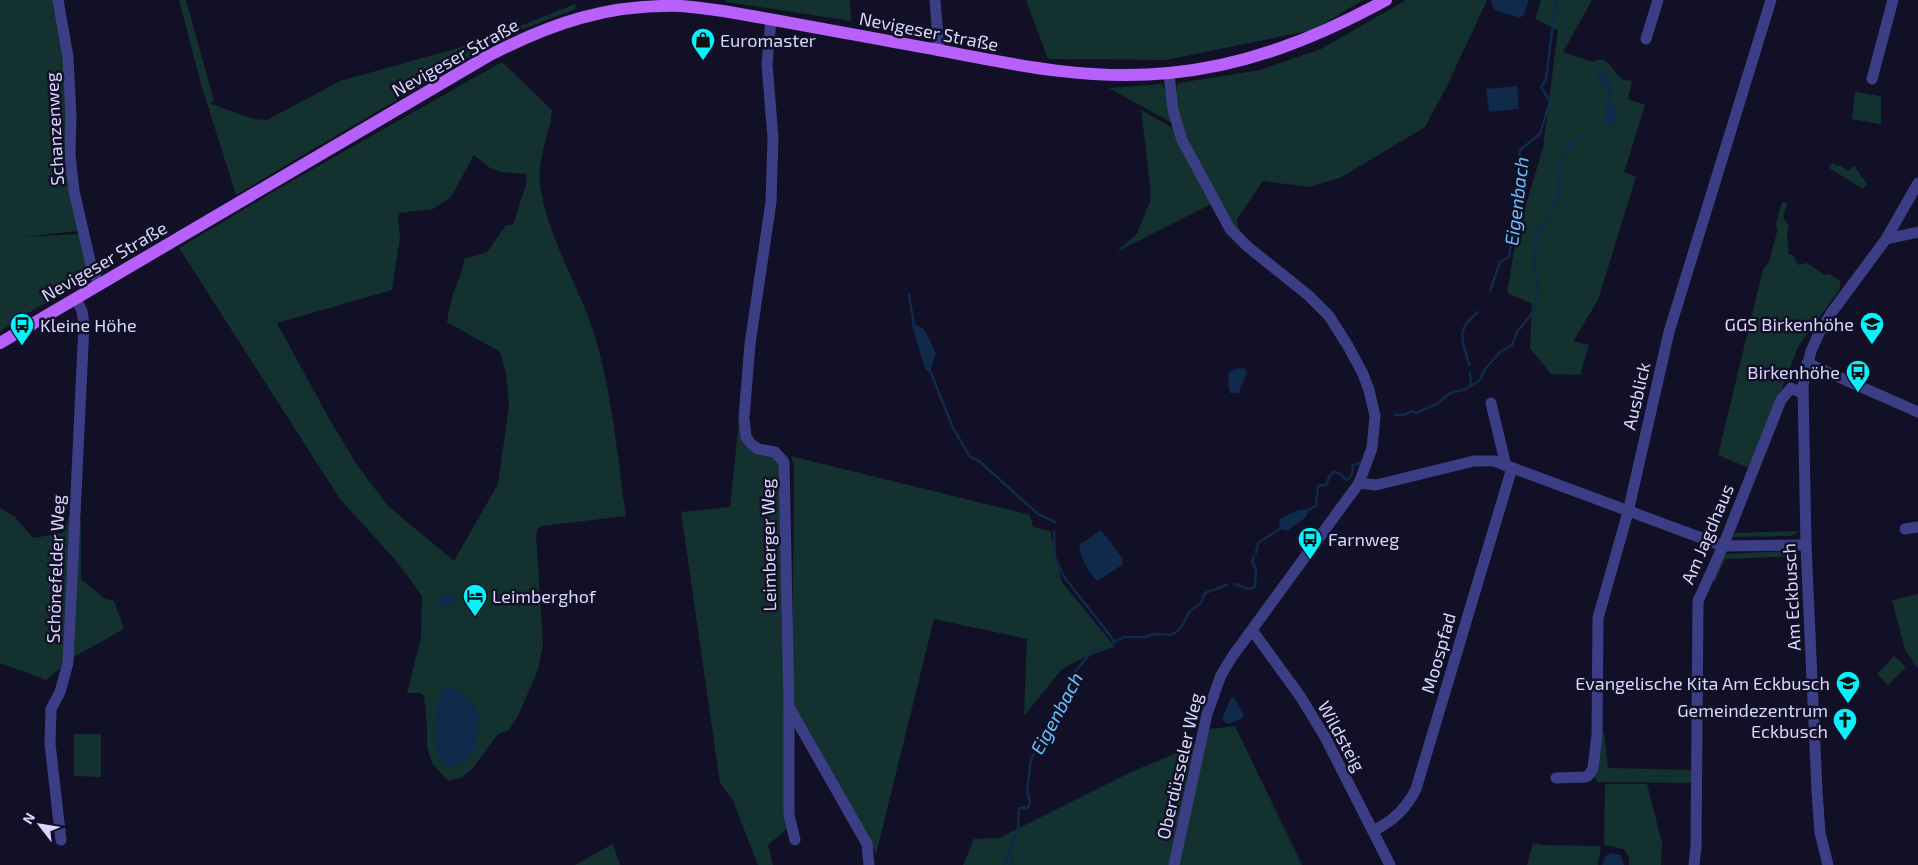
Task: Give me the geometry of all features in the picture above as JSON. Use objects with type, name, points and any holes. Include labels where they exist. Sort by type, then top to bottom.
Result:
[{"type":"main road","name":"Nevigeser Straße","points":[[0,343],[488,56],[546,28],[591,14],[636,7],[682,6],[722,11],[1041,69],[1101,76],[1169,74],[1214,67],[1275,51],[1347,21],[1386,0]]},
{"type":"street","name":"Schanzenweg","points":[[58,0],[68,57],[71,116],[70,156],[74,191],[91,265],[99,285]]},
{"type":"street","points":[[935,0],[939,50]]},
{"type":"street","points":[[1646,39],[1658,0]]},
{"type":"street","name":"Ausblick","points":[[1556,778],[1585,777],[1590,775],[1593,768],[1597,735],[1598,618],[1628,512],[1669,332],[1771,0]]},
{"type":"street","points":[[1872,79],[1894,0]]},
{"type":"street","name":"Leimberger Weg","points":[[772,20],[767,64],[773,138],[770,202],[750,344],[744,418],[746,437],[758,450],[775,452],[784,462],[789,707],[867,844],[869,865]]},
{"type":"street","name":"Oberdüsseler Weg","points":[[1169,74],[1173,110],[1182,140],[1230,228],[1248,247],[1308,295],[1328,316],[1348,346],[1363,374],[1375,416],[1372,448],[1359,483],[1221,675],[1207,714],[1174,865]]},
{"type":"street","points":[[1802,390],[1807,364],[1817,338],[1826,322],[1914,198],[1918,183]]},
{"type":"street","points":[[1886,239],[1918,232]]},
{"type":"street","name":"Schönefelder Weg","points":[[61,840],[50,744],[51,709],[60,692],[68,664],[84,325],[82,311],[76,298]]},
{"type":"street","points":[[1807,364],[1918,412]]},
{"type":"street","name":"Am Jagdhaus","points":[[1694,865],[1696,847],[1698,601],[1723,546],[1781,400],[1791,388],[1802,390]]},
{"type":"street","name":"Am Eckbusch","points":[[1802,390],[1806,545],[1818,817],[1828,865]]},
{"type":"street","points":[[1491,403],[1509,467]]},
{"type":"street","points":[[1359,483],[1376,485],[1474,461],[1494,461],[1723,546],[1806,545]]},
{"type":"street","name":"Moospfad","points":[[1373,831],[1387,824],[1398,815],[1411,799],[1416,789],[1509,467]]},
{"type":"street","points":[[1905,529],[1918,527]]},
{"type":"street","name":"Wildsteig","points":[[1252,630],[1300,696],[1325,737],[1390,865]]},
{"type":"street","points":[[789,707],[789,815],[795,840]]},
{"type":"green space","points":[[0,0],[54,0],[65,63],[78,231],[23,237],[80,234],[91,279],[22,316],[0,332]]},
{"type":"green space","points":[[179,0],[186,0],[214,101],[209,103],[253,119],[267,120],[340,81],[483,41],[575,4],[576,9],[507,35],[236,195],[201,84]]},
{"type":"green space","points":[[725,0],[850,0],[851,21],[727,2]]},
{"type":"green space","points":[[1026,0],[1363,0],[1313,30],[1166,60],[1048,59]]},
{"type":"green space","points":[[1406,0],[1487,0],[1448,84],[1425,127],[1340,178],[1309,187],[1263,181],[1237,219],[1238,227],[1243,236],[1240,235],[1209,182],[1187,138],[1179,117],[1176,99],[1178,83],[1260,70],[1321,49]]},
{"type":"green space","points":[[1541,0],[1592,0],[1563,52],[1593,62],[1598,60],[1606,61],[1622,79],[1632,81],[1628,99],[1645,105],[1624,172],[1636,177],[1598,300],[1573,341],[1589,345],[1580,375],[1551,374],[1530,348],[1532,304],[1507,293],[1516,238],[1543,148],[1558,30],[1535,19]]},
{"type":"green space","points":[[502,62],[552,110],[550,125],[543,139],[549,128],[540,170],[543,202],[555,239],[586,312],[600,353],[613,422],[626,516],[542,526],[538,529],[536,535],[543,644],[538,670],[518,716],[509,730],[498,734],[472,769],[461,778],[448,781],[432,763],[427,747],[424,696],[420,693],[407,693],[421,637],[422,596],[398,563],[340,499],[179,248],[283,186]],"holes":[[[474,155],[490,168],[501,172],[526,174],[527,181],[513,225],[506,225],[487,252],[464,259],[451,300],[447,322],[500,352],[506,374],[509,406],[498,484],[454,561],[388,506],[357,465],[327,415],[277,323],[392,290],[400,237],[399,213],[433,209],[451,197]]]},
{"type":"green space","points":[[1162,84],[1165,89],[1172,123],[1109,88]]},
{"type":"green space","points":[[1855,92],[1881,96],[1881,124],[1852,119]]},
{"type":"green space","points":[[1141,110],[1173,128],[1211,204],[1116,252],[1137,234],[1150,201],[1151,192]]},
{"type":"green space","points":[[1832,163],[1840,165],[1847,171],[1854,166],[1867,184],[1863,189],[1829,168]]},
{"type":"green space","points":[[1782,202],[1787,204],[1783,217],[1789,226],[1787,233],[1789,255],[1793,255],[1798,265],[1807,263],[1825,275],[1829,274],[1840,281],[1840,289],[1798,347],[1751,469],[1718,455],[1763,269],[1769,262],[1778,228],[1775,227]]},
{"type":"green space","points":[[739,420],[745,447],[767,454],[779,461],[788,828],[768,845],[773,865],[758,865],[733,801],[720,783],[681,512],[730,507]]},
{"type":"green space","points":[[791,456],[1030,515],[1033,527],[1050,531],[1062,582],[1115,647],[1085,657],[1062,669],[1024,716],[1027,639],[934,619],[876,854],[792,704],[794,466]]},
{"type":"green space","points":[[0,508],[15,517],[33,538],[63,533],[70,514],[81,523],[81,579],[105,599],[114,601],[124,629],[74,657],[46,680],[0,663]]},
{"type":"green space","points":[[1798,531],[1790,536],[1732,537],[1733,533]]},
{"type":"green space","points":[[1792,551],[1799,556],[1725,559],[1715,582],[1711,579],[1725,554]]},
{"type":"green space","points":[[1918,594],[1918,668],[1905,650],[1892,600]]},
{"type":"green space","points":[[1894,656],[1906,667],[1888,685],[1877,674]]},
{"type":"green space","points":[[1235,726],[1302,865],[963,865],[974,839],[999,838],[1131,772],[1196,745],[1209,729]]},
{"type":"green space","points":[[1599,733],[1604,733],[1608,768],[1692,770],[1694,783],[1597,782],[1594,775]]},
{"type":"green space","points":[[74,734],[101,734],[101,777],[74,776]]},
{"type":"green space","points":[[1605,784],[1647,784],[1662,843],[1661,865],[1629,865],[1629,857],[1624,849],[1604,845]]},
{"type":"green space","points":[[1533,843],[1542,845],[1601,846],[1598,865],[1527,865]]},
{"type":"green space","points":[[613,844],[620,865],[575,865],[609,846]]},
{"type":"water","points":[[1492,0],[1529,0],[1524,14],[1520,18],[1495,10],[1491,2]]},
{"type":"water","points":[[1598,70],[1608,76],[1613,90],[1610,101],[1611,106],[1616,107],[1616,123],[1611,125],[1606,122],[1607,90],[1596,75]]},
{"type":"water","points":[[1517,86],[1519,109],[1489,112],[1486,89]]},
{"type":"water","points":[[913,323],[924,329],[936,353],[930,371],[925,369]]},
{"type":"water","points":[[1243,368],[1247,371],[1239,393],[1230,393],[1228,384],[1229,372]]},
{"type":"water","points":[[1309,509],[1306,517],[1287,531],[1279,529],[1280,519],[1298,510]]},
{"type":"water","points":[[1101,530],[1123,559],[1122,565],[1097,581],[1085,564],[1079,545]]},
{"type":"water","points":[[454,594],[455,604],[435,606],[441,595]]},
{"type":"water","points":[[445,686],[459,692],[474,705],[479,715],[476,747],[462,764],[448,768],[438,755],[435,739],[437,710]]},
{"type":"water","points":[[1231,698],[1234,698],[1244,715],[1242,719],[1227,724],[1222,719]]},
{"type":"water","points":[[1611,853],[1621,855],[1624,865],[1602,865],[1606,856]]},
{"type":"waterway","name":"Eigenbach","points":[[1490,291],[1500,262],[1509,257],[1521,184],[1517,175],[1520,150],[1540,134],[1550,101],[1541,87],[1546,79],[1556,0]]},
{"type":"waterway","points":[[1471,386],[1480,380],[1485,369],[1500,352],[1512,345],[1517,332],[1534,311],[1539,290],[1534,266],[1536,238],[1559,197],[1559,175],[1562,156],[1574,141],[1588,130]]},
{"type":"waterway","points":[[909,295],[914,325]]},
{"type":"waterway","name":"Eigenbach","points":[[1469,365],[1462,336],[1466,325],[1478,312]]},
{"type":"waterway","points":[[929,368],[953,428],[970,457],[979,461],[1038,514],[1055,522]]},
{"type":"waterway","name":"Eigenbach","points":[[1395,415],[1403,415],[1413,411],[1416,413],[1437,404],[1450,393],[1464,390],[1471,386],[1470,373]]},
{"type":"waterway","name":"Eigenbach","points":[[1306,511],[1316,506],[1318,486],[1326,485],[1330,475],[1334,472],[1339,473],[1347,480],[1351,476],[1353,465],[1360,463]]},
{"type":"waterway","name":"Eigenbach","points":[[1256,553],[1258,543],[1281,528]]},
{"type":"waterway","points":[[1054,531],[1055,558],[1065,578],[1115,642]]},
{"type":"waterway","name":"Eigenbach","points":[[1234,584],[1250,589],[1255,587],[1256,568],[1252,562],[1254,556]]},
{"type":"waterway","name":"Eigenbach","points":[[1004,865],[1018,827],[1019,808],[1028,808],[1030,801],[1027,792],[1031,759],[1039,747],[1043,745],[1042,738],[1051,727],[1055,714],[1064,703],[1069,683],[1075,672],[1089,655],[1124,637],[1145,637],[1153,634],[1171,635],[1181,628],[1189,612],[1201,603],[1205,593],[1227,585]]},
{"type":"waterway","points":[[1914,662],[1918,667]]},
{"type":"waterway","points":[[1009,851],[1013,865]]},
{"type":"place","name":"Euromaster","points":[[703,61]]},
{"type":"place","name":"GGS Birkenhöhe","points":[[1872,345]]},
{"type":"place","name":"Kleine Höhe","points":[[22,346]]},
{"type":"place","name":"Birkenhöhe","points":[[1858,393]]},
{"type":"place","name":"Farnweg","points":[[1310,560]]},
{"type":"place","name":"Leimberghof","points":[[475,617]]},
{"type":"place","name":"Evangelische Kita Am Eckbusch","points":[[1848,704]]},
{"type":"place","name":"Gemeindezentrum Eckbusch","points":[[1845,741]]}]
